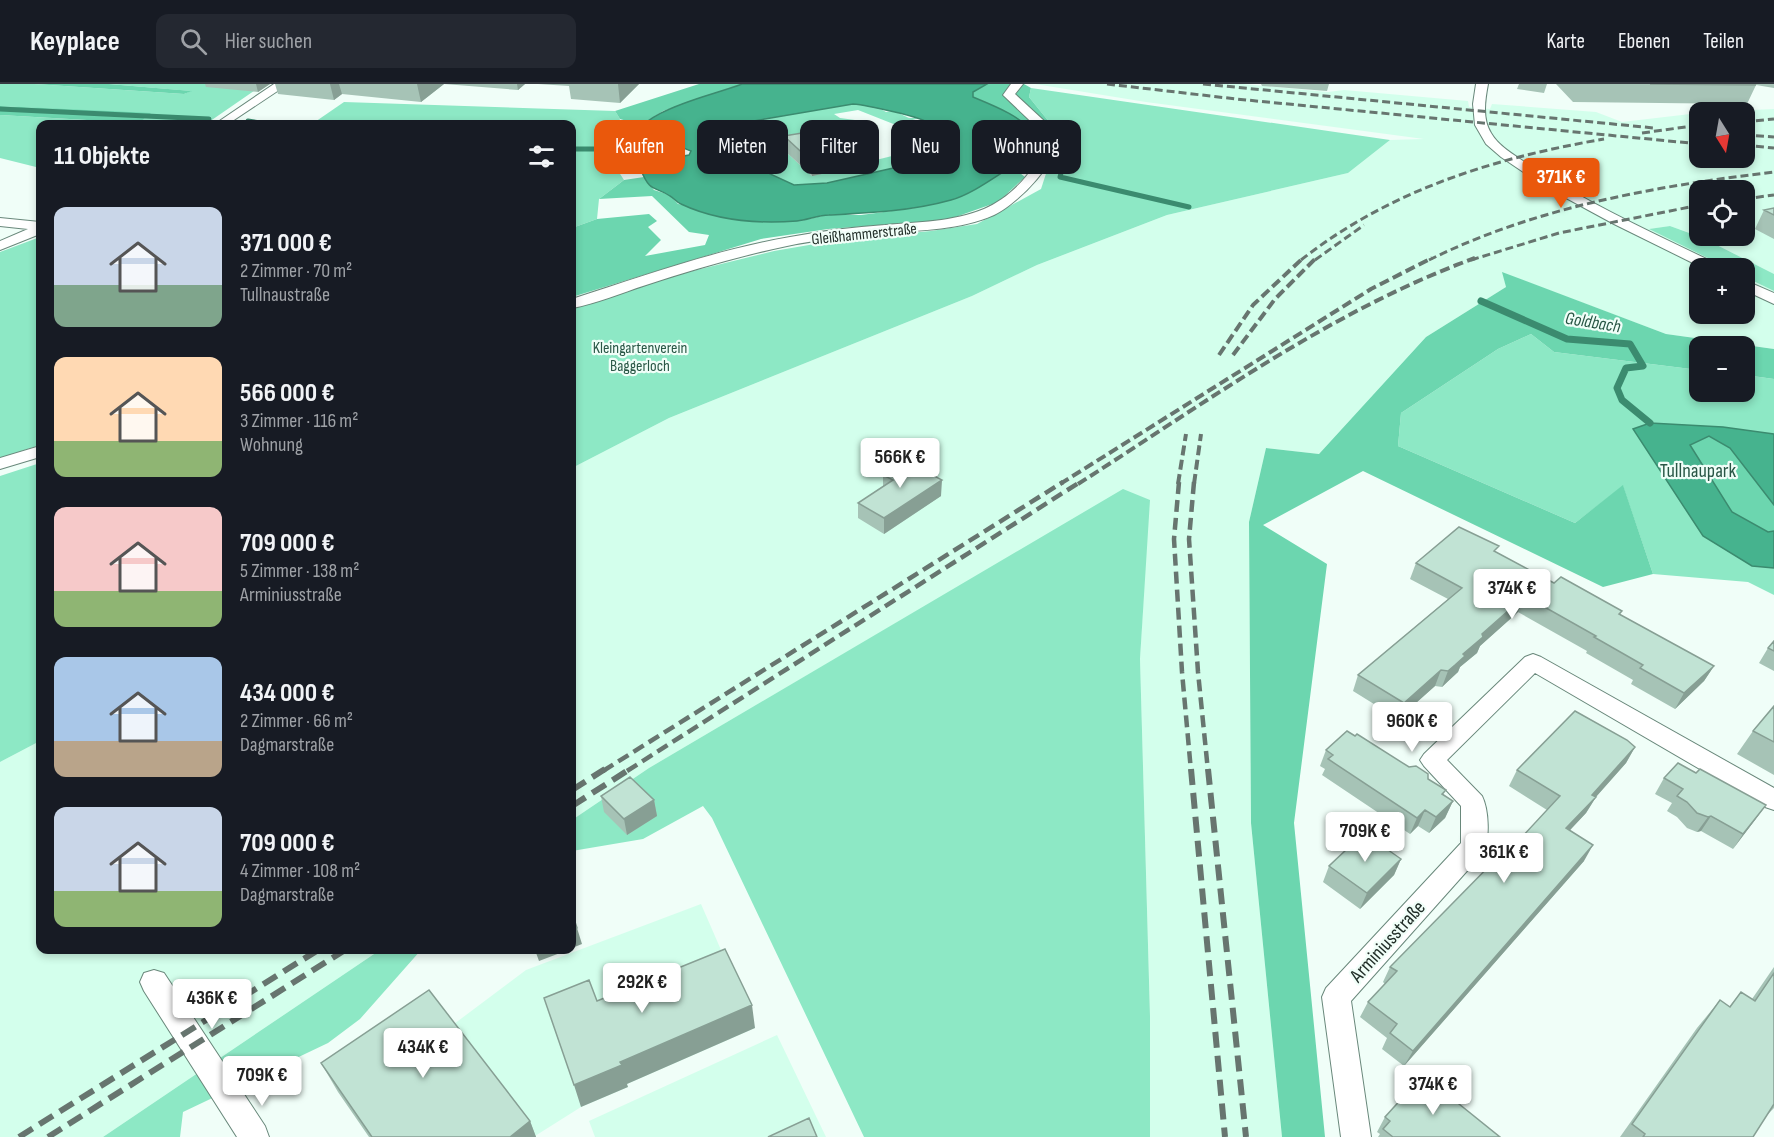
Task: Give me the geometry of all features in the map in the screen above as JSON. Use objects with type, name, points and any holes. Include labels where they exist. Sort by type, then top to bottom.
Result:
[{"type":"street","points":[[227,120],[282,84]]},
{"type":"street","name":"Gleißhammerstraße","points":[[576,303],[716,258],[755,248],[854,233],[924,227],[970,218],[1004,204],[1028,183],[1052,143],[1051,134],[1009,95],[1017,84]]},
{"type":"street","points":[[1482,84],[1479,104],[1481,127],[1487,138],[1514,161],[1566,194],[1694,258]]},
{"type":"street","points":[[0,222],[36,226]]},
{"type":"street","points":[[0,246],[36,229]]},
{"type":"street","points":[[1755,290],[1774,299]]},
{"type":"street","points":[[0,464],[36,452]]},
{"type":"street","name":"Arminiusstraße","points":[[1356,1137],[1336,997],[1474,846],[1473,803],[1432,760],[1533,662],[1774,800]]},
{"type":"street","points":[[154,982],[254,1137]]},
{"type":"shaded area","points":[[34,84],[109,84],[192,91],[184,94]]},
{"type":"shaded area","points":[[699,84],[742,84],[663,111],[649,120],[624,120],[620,119],[615,111]]},
{"type":"shaded area","points":[[742,84],[987,84],[973,92],[973,97],[999,108],[1018,120],[972,120],[972,174],[1000,174],[959,197],[906,209],[767,222],[723,218],[695,210],[653,188],[647,182],[643,174],[685,174],[685,156],[689,155],[691,151],[685,149],[685,120],[650,120],[691,101]]},
{"type":"shaded area","points":[[987,84],[1024,84],[1031,88],[1029,97],[1048,120],[1018,120],[999,108],[973,97],[973,92]]},
{"type":"shaded area","points":[[1035,84],[1244,84],[1328,92],[1344,90],[1468,101],[1469,107],[1490,109],[1492,104],[1596,112],[1622,122],[1689,114],[1689,168],[1755,168],[1755,110],[1774,109],[1774,274],[1755,264],[1755,258],[1742,258],[1719,246],[1755,246],[1755,180],[1689,180],[1689,233],[1670,226],[1650,229],[1708,258],[1689,258],[1689,324],[1755,324],[1755,282],[1774,291],[1774,349],[1755,346],[1755,336],[1689,337],[1666,334],[1503,273],[1506,287],[1426,337],[1319,454],[1266,448],[1249,522],[1251,823],[1282,1137],[1150,1137],[1150,1016],[1140,659],[1149,500],[1123,490],[649,768],[576,817],[576,466],[669,418],[972,296],[1037,265],[1167,215],[1348,173],[1390,140],[1424,139],[1146,102]]},
{"type":"shaded area","points":[[0,106],[151,113],[143,120],[87,120],[0,115]]},
{"type":"shaded area","points":[[999,174],[1021,174],[1025,177],[998,202],[947,220],[828,229],[761,239],[576,296],[576,227],[597,219],[649,214],[657,221],[648,227],[661,240],[645,256],[705,245],[709,235],[689,232],[652,196],[599,199],[624,180],[644,177],[654,190],[670,195],[678,204],[800,221],[826,215],[861,215],[914,208]]},
{"type":"shaded area","points":[[1502,272],[1666,334],[1689,337],[1689,369],[1554,352],[1531,334],[1498,349],[1401,413],[1398,446],[1575,523],[1623,485],[1653,574],[1603,587],[1363,471],[1263,525],[1327,564],[1294,823],[1325,1137],[1282,1137],[1251,823],[1249,522],[1266,448],[1319,454],[1426,337],[1506,287]]},
{"type":"shaded area","points":[[1755,346],[1774,349],[1774,379],[1755,376]]},
{"type":"shaded area","points":[[1650,423],[1723,427],[1774,434],[1774,505],[1730,448],[1709,436],[1690,445],[1732,512],[1768,532],[1774,531],[1774,568],[1752,566],[1703,536],[1633,429]]},
{"type":"shaded area","points":[[1709,436],[1730,448],[1774,505],[1774,531],[1768,532],[1732,512],[1690,445]]},
{"type":"shaded area","points":[[36,743],[36,954],[374,954],[103,1137],[0,1137],[0,762]]},
{"type":"shaded area","points":[[701,904],[755,1028],[627,1084],[628,1087],[581,1107],[535,1136],[450,1027],[526,970],[568,954],[576,954],[576,951]]},
{"type":"shaded area","points":[[777,1035],[826,1137],[595,1137],[589,1121]]},
{"type":"green space","points":[[0,84],[34,84],[184,94],[191,91],[109,84],[264,84],[212,120],[142,120],[150,114],[0,106]]},
{"type":"green space","name":"Kleingartenverein Baggerloch","points":[[1031,88],[1390,140],[1348,173],[1167,215],[1037,265],[972,296],[669,418],[576,466],[576,306],[660,279],[774,251],[838,240],[977,224],[1041,189],[1046,174],[1081,174],[1081,120],[1048,120],[1029,97]]},
{"type":"green space","points":[[344,102],[615,111],[620,120],[594,120],[594,174],[620,174],[624,180],[599,199],[597,219],[576,227],[576,120],[318,120]]},
{"type":"green space","points":[[853,104],[875,106],[886,112],[894,111],[909,118],[919,118],[891,120],[891,123],[858,110],[834,114],[840,118],[855,120],[800,120],[800,145],[788,150],[788,120],[759,120]]},
{"type":"green space","points":[[0,115],[86,120],[36,120],[36,167],[0,158]]},
{"type":"green space","points":[[788,154],[800,165],[800,174],[812,176],[867,174],[827,183],[794,185],[770,174],[788,174]]},
{"type":"green space","points":[[891,156],[891,169],[879,171],[879,159]]},
{"type":"green space","points":[[1670,226],[1689,233],[1689,246],[1719,246],[1742,258],[1708,258],[1649,229]]},
{"type":"green space","points":[[36,238],[36,446],[0,458],[0,252]]},
{"type":"green space","points":[[1755,264],[1774,274],[1774,291],[1755,282]]},
{"type":"green space","name":"Tullnaupark","points":[[1531,334],[1554,352],[1689,369],[1689,402],[1755,402],[1755,376],[1774,379],[1774,595],[1748,582],[1653,574],[1623,486],[1575,523],[1398,446],[1401,413],[1498,349]]},
{"type":"green space","points":[[36,464],[36,743],[0,762],[0,476]]},
{"type":"green space","points":[[1123,489],[1150,500],[1140,659],[1150,1016],[1150,1137],[864,1137],[712,818],[703,806],[643,839],[576,850],[576,817],[649,768]]},
{"type":"green space","points":[[374,954],[417,954],[360,1019],[328,1043],[183,1112],[180,1137],[103,1137]]},
{"type":"building","points":[[1650,84],[1754,84],[1756,85]]},
{"type":"building","points":[[800,133],[800,151],[788,140],[788,135]]},
{"type":"building","points":[[1774,208],[1774,215],[1764,210]]},
{"type":"building","points":[[906,461],[942,480],[884,518],[858,503],[893,480],[883,475]]},
{"type":"building","points":[[1459,527],[1499,546],[1494,551],[1554,583],[1561,577],[1622,611],[1619,614],[1714,666],[1684,693],[1640,668],[1643,665],[1594,637],[1596,636],[1525,596],[1482,634],[1483,637],[1463,654],[1465,656],[1455,665],[1448,671],[1441,670],[1404,703],[1358,675],[1462,588],[1416,563]]},
{"type":"building","points":[[1774,641],[1774,651],[1768,648]]},
{"type":"building","points":[[1774,706],[1774,742],[1753,731]]},
{"type":"building","points":[[1575,711],[1627,740],[1635,747],[1592,795],[1596,797],[1566,828],[1593,845],[1413,1051],[1390,1033],[1397,1024],[1368,1002],[1397,971],[1390,967],[1505,850],[1508,852],[1560,796],[1517,770]]},
{"type":"building","points":[[1347,731],[1355,736],[1357,734],[1409,767],[1416,766],[1428,774],[1428,779],[1446,790],[1442,794],[1453,801],[1436,817],[1425,810],[1417,818],[1328,759],[1333,755],[1326,750]]},
{"type":"building","points":[[1678,763],[1696,773],[1700,769],[1766,805],[1743,834],[1711,816],[1697,813],[1687,802],[1677,796],[1683,789],[1664,778]]},
{"type":"building","points":[[630,777],[654,800],[624,819],[601,796]]},
{"type":"building","points":[[1364,833],[1401,859],[1367,893],[1329,866]]},
{"type":"building","points":[[725,949],[752,1005],[620,1062],[622,1065],[574,1085],[544,998],[589,980],[597,1001]]},
{"type":"building","points":[[1774,973],[1774,1104],[1753,1137],[1643,1137],[1645,1134],[1632,1124],[1720,1000],[1730,1007],[1741,992],[1755,1001]]},
{"type":"building","points":[[429,990],[530,1121],[510,1137],[372,1137],[321,1063]]},
{"type":"building","points":[[1423,1075],[1500,1137],[1393,1137],[1383,1129],[1390,1121],[1385,1117]]},
{"type":"building","points":[[809,1118],[817,1137],[768,1137]]},
{"type":"waterway","name":"Goldbach","points":[[0,109],[209,119]]},
{"type":"waterway","name":"Goldbach","points":[[576,149],[594,149]]},
{"type":"waterway","name":"Goldbach","points":[[1061,174],[1060,177],[1189,207]]},
{"type":"waterway","name":"Goldbach","points":[[1481,301],[1567,339],[1630,344],[1643,366],[1626,368],[1617,388],[1622,400],[1650,423]]},
{"type":"railway","points":[[1107,84],[1236,99],[1689,143]]},
{"type":"railway","points":[[1203,84],[1654,128]]},
{"type":"railway","points":[[1755,121],[1774,119]]},
{"type":"railway","points":[[1642,133],[1689,127]]},
{"type":"railway","points":[[1755,136],[1774,137]]},
{"type":"railway","points":[[1301,260],[1335,235],[1370,214],[1445,180],[1523,156],[1604,139]]},
{"type":"railway","points":[[1755,146],[1774,148]]},
{"type":"railway","points":[[1429,260],[1511,226],[1597,201],[1685,184],[1774,172]]},
{"type":"railway","points":[[1755,198],[1774,195]]},
{"type":"railway","points":[[1471,260],[1559,233],[1689,207]]},
{"type":"railway","points":[[1315,260],[1364,225]]},
{"type":"railway","points":[[1219,355],[1253,305],[1303,258]]},
{"type":"railway","points":[[1233,355],[1275,299],[1316,258]]},
{"type":"railway","points":[[1060,484],[1371,289],[1432,258]]},
{"type":"railway","points":[[1078,484],[1270,360],[1320,331],[1422,279],[1475,258]]},
{"type":"railway","points":[[1178,484],[1186,434]]},
{"type":"railway","points":[[1194,484],[1201,434]]},
{"type":"railway","points":[[603,771],[1063,482]]},
{"type":"railway","points":[[627,771],[1080,482]]},
{"type":"railway","points":[[1179,482],[1174,539],[1191,771]]},
{"type":"railway","points":[[1194,482],[1189,539],[1198,672],[1208,771]]},
{"type":"railway","points":[[576,787],[605,769]]},
{"type":"railway","points":[[576,803],[630,769]]},
{"type":"railway","points":[[1191,769],[1225,1137]]},
{"type":"railway","points":[[1208,769],[1246,1137]]},
{"type":"railway","points":[[19,1137],[312,954]]},
{"type":"railway","points":[[48,1137],[339,954]]}]
